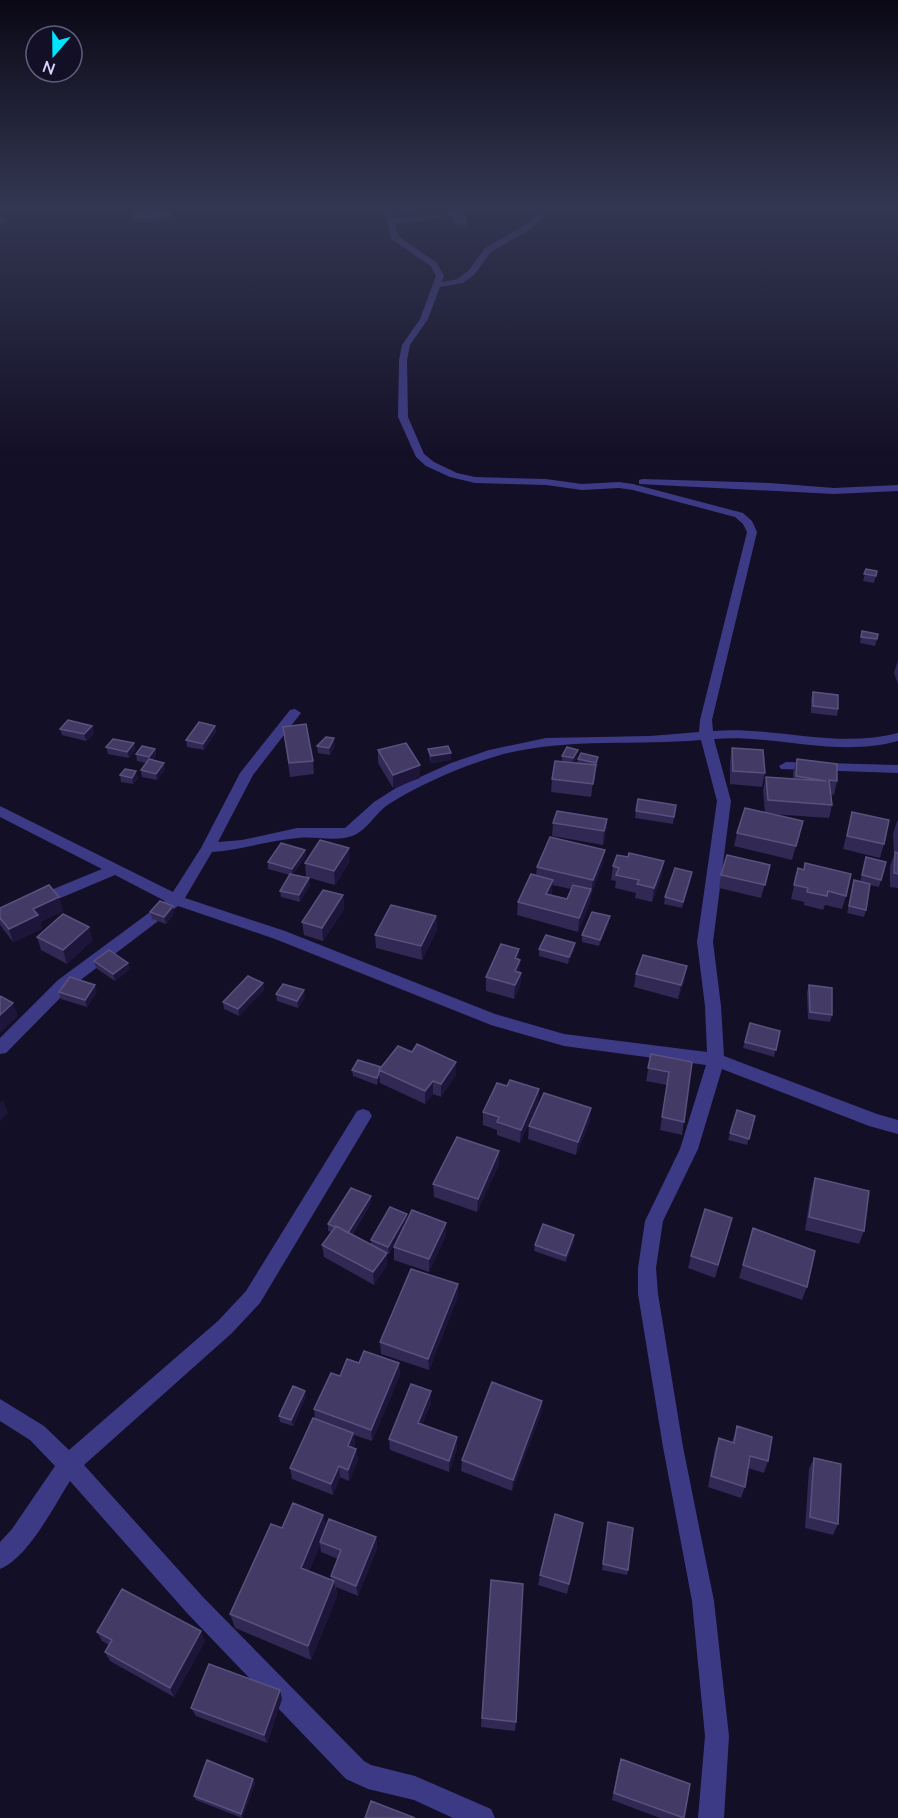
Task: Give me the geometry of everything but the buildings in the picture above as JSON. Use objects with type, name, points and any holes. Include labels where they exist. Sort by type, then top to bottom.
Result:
[{"type":"street","points":[[436,289],[424,319],[406,345],[403,360],[404,420],[420,455],[430,464],[459,477],[475,480],[553,483],[624,479],[657,483],[770,486],[834,491],[898,488]]},
{"type":"street","points":[[553,483],[578,487],[633,487],[739,515],[748,523],[752,532],[706,720],[706,734],[724,801],[705,942],[713,1006],[716,1060],[689,1149],[654,1221],[647,1268],[648,1294],[673,1447],[703,1601],[717,1736],[708,1815]]},
{"type":"street","points":[[0,1048],[64,984],[176,900],[208,848],[247,773],[295,713]]},
{"type":"street","points":[[208,848],[242,845],[297,833],[354,831],[381,802],[424,781],[498,752],[533,744],[669,739],[706,734],[773,736],[851,744],[881,743],[898,737]]},
{"type":"street","points":[[786,766],[898,769]]},
{"type":"street","points":[[0,811],[176,900],[280,935],[491,1019],[564,1040],[716,1060],[875,1121],[898,1127]]},
{"type":"street","points":[[0,913],[39,901],[113,870]]},
{"type":"street","points":[[0,1558],[20,1537],[69,1464],[225,1327],[253,1297],[363,1116]]},
{"type":"street","points":[[0,1408],[37,1433],[69,1464],[110,1507],[195,1605],[355,1770],[368,1777],[415,1788],[482,1818]]}]
